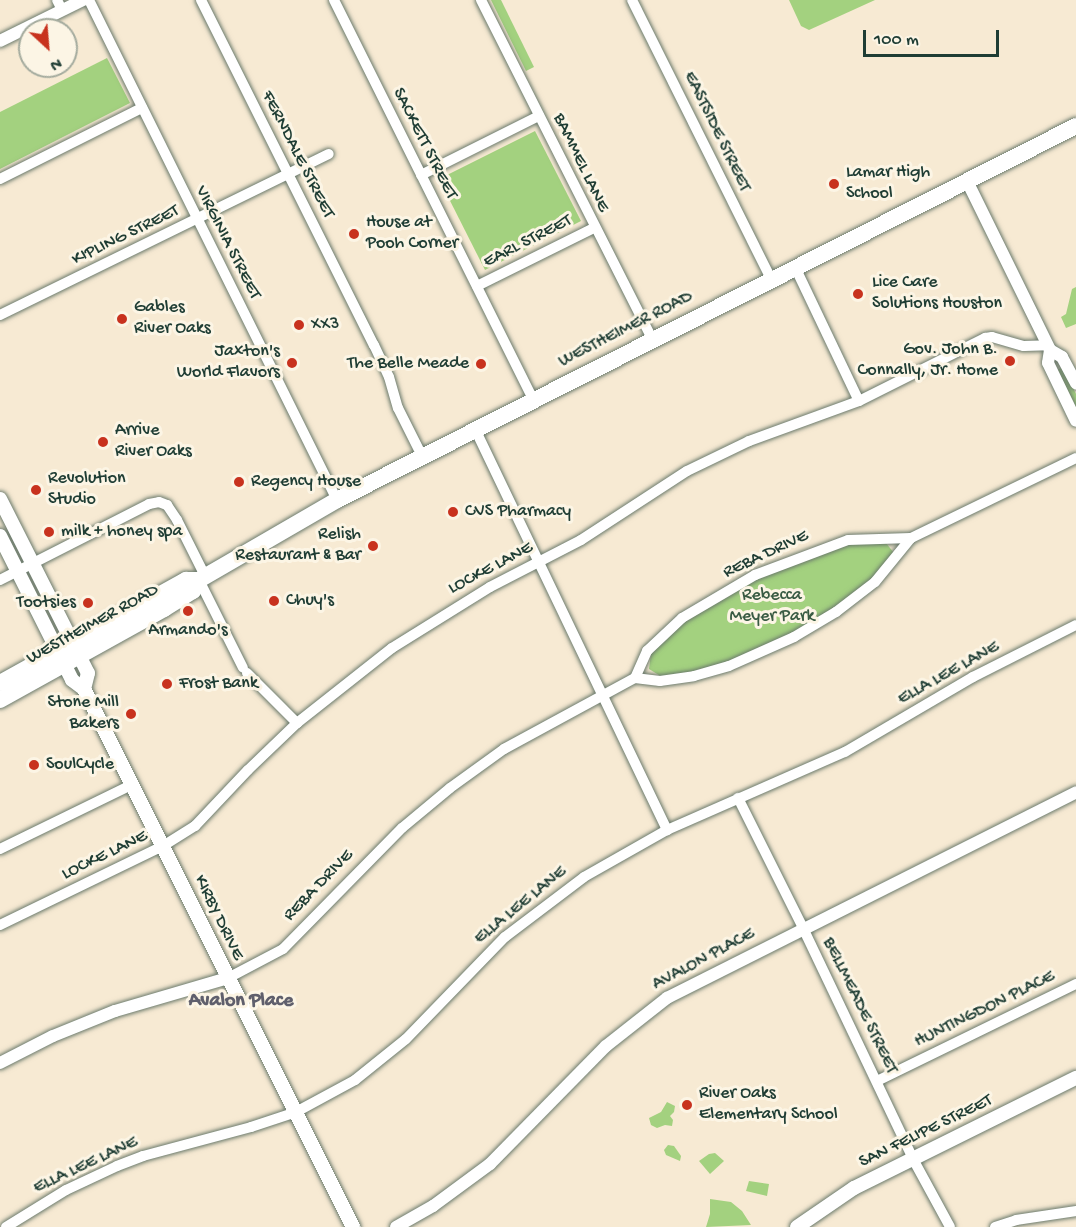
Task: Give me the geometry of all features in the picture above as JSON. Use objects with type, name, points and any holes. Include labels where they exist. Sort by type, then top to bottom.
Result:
[{"type":"main road","name":"WESTHEIMER ROAD","points":[[0,700],[61,658],[186,580],[202,578],[337,500],[422,456],[1076,126]]},
{"type":"main road","name":"KIRBY DRIVE","points":[[0,499],[88,673],[84,689]]},
{"type":"main road","name":"KIRBY DRIVE","points":[[0,536],[72,680],[84,689],[353,1227]]},
{"type":"main road","name":"WESTHEIMER ROAD","points":[[0,683],[61,658]]},
{"type":"main road","name":"SAN FELIPE STREET","points":[[797,1227],[854,1188],[1076,1078]]},
{"type":"street","points":[[0,41],[60,5],[82,0]]},
{"type":"street","name":"VIRGINIA STREET","points":[[89,0],[337,500]]},
{"type":"street","name":"FERNDALE STREET","points":[[201,0],[374,345],[389,377],[398,408],[422,456]]},
{"type":"street","name":"SACKETT STREET","points":[[334,0],[533,399]]},
{"type":"street","name":"BAMMEL LANE","points":[[481,0],[652,339]]},
{"type":"street","name":"EASTSIDE STREET","points":[[632,0],[771,279]]},
{"type":"street","points":[[0,179],[142,108]]},
{"type":"street","points":[[421,175],[539,116]]},
{"type":"street","name":"KIPLING STREET","points":[[0,315],[329,154]]},
{"type":"street","points":[[967,181],[1049,347],[1062,357],[1076,383]]},
{"type":"street","name":"EARL STREET","points":[[477,286],[594,228]]},
{"type":"street","points":[[795,267],[859,401]]},
{"type":"street","name":"LOCKE LANE","points":[[0,925],[163,846],[195,826],[297,723],[392,648],[481,592],[581,540],[687,471],[748,441],[859,401],[985,338],[992,337],[1024,346],[1049,347]]},
{"type":"street","points":[[1049,347],[1048,363],[1076,421]]},
{"type":"street","points":[[475,429],[668,830]]},
{"type":"street","name":"REBA DRIVE","points":[[635,678],[647,651],[682,618],[755,576],[848,540],[911,538],[1076,458]]},
{"type":"street","points":[[0,580],[149,504],[159,502],[166,505],[177,520],[245,671],[297,723]]},
{"type":"street","name":"REBA DRIVE","points":[[0,1063],[53,1036],[116,1011],[228,978],[282,949],[402,828],[450,788],[504,749],[635,678],[660,681],[694,676],[729,666],[794,637],[836,612],[875,582],[911,538]]},
{"type":"street","name":"ELLA LEE LANE","points":[[6,1227],[66,1190],[117,1166],[143,1156],[252,1127],[296,1112],[355,1080],[382,1060],[419,1026],[474,966],[525,920],[584,877],[668,830],[845,752],[973,677],[1076,626]]},
{"type":"street","points":[[0,849],[131,785]]},
{"type":"street","name":"AVALON PLACE","points":[[396,1227],[433,1206],[490,1164],[578,1072],[634,1022],[701,979],[1076,792]]},
{"type":"street","name":"BELLMEADE STREET","points":[[738,798],[913,1159],[950,1227]]},
{"type":"street","name":"HUNTINGDON PLACE","points":[[877,1081],[1076,984]]},
{"type":"street","points":[[995,1227],[1016,1220],[1076,1211]]},
{"type":"green space","points":[[491,0],[501,0],[534,67],[526,71]]},
{"type":"green space","points":[[789,0],[875,0],[809,30],[801,26]]},
{"type":"green space","points":[[107,58],[130,103],[0,169],[0,112],[67,78],[78,78],[78,73]]},
{"type":"green space","points":[[535,131],[581,221],[485,270],[439,179]]},
{"type":"green space","points":[[1076,287],[1076,324],[1066,328],[1061,317],[1066,314],[1072,289]]},
{"type":"green space","points":[[1063,367],[1076,394],[1076,413],[1055,371]]},
{"type":"green space","name":"Rebecca Meyer Park","points":[[886,543],[894,553],[873,579],[834,608],[792,633],[727,662],[694,672],[662,677],[649,669],[651,653],[685,621],[757,579],[849,544]]},
{"type":"green space","points":[[667,1102],[675,1106],[670,1116],[673,1120],[672,1126],[665,1125],[657,1128],[651,1125],[649,1118],[661,1112]]},
{"type":"green space","points":[[668,1145],[674,1146],[681,1156],[680,1161],[666,1155],[664,1150]]},
{"type":"green space","points":[[715,1153],[724,1161],[710,1174],[699,1161]]},
{"type":"green space","points":[[749,1181],[769,1184],[767,1196],[746,1191]]},
{"type":"green space","points":[[710,1199],[731,1202],[742,1211],[751,1225],[706,1227],[710,1214]]},
{"type":"place","name":"Lamar High School","points":[[834,184]]},
{"type":"place","name":"House at Pooh Corner","points":[[354,234]]},
{"type":"place","name":"Lice Care Solutions Houston","points":[[858,294]]},
{"type":"place","name":"Gables River Oaks","points":[[122,319]]},
{"type":"place","name":"XX3","points":[[299,325]]},
{"type":"place","name":"Gov. John B. Connally, Jr. Home","points":[[1010,361]]},
{"type":"place","name":"Jaxton's World Flavors","points":[[292,363]]},
{"type":"place","name":"The Belle Meade","points":[[481,364]]},
{"type":"place","name":"Arrive River Oaks","points":[[103,442]]},
{"type":"place","name":"Regency House","points":[[239,482]]},
{"type":"place","name":"Revolution Studio","points":[[36,490]]},
{"type":"place","name":"CVS Pharmacy","points":[[453,512]]},
{"type":"place","name":"milk + honey spa","points":[[49,532]]},
{"type":"place","name":"Relish Restaurant & Bar","points":[[373,546]]},
{"type":"place","name":"Chuy's","points":[[274,601]]},
{"type":"place","name":"Tootsies","points":[[88,603]]},
{"type":"place","name":"Armando's","points":[[188,611]]},
{"type":"place","name":"Frost Bank","points":[[167,684]]},
{"type":"place","name":"Stone Mill Bakers","points":[[131,714]]},
{"type":"place","name":"SoulCycle","points":[[34,765]]},
{"type":"place","name":"River Oaks Elementary School","points":[[687,1105]]},
{"type":"district","name":"Avalon Place","points":[[241,1001]]}]
